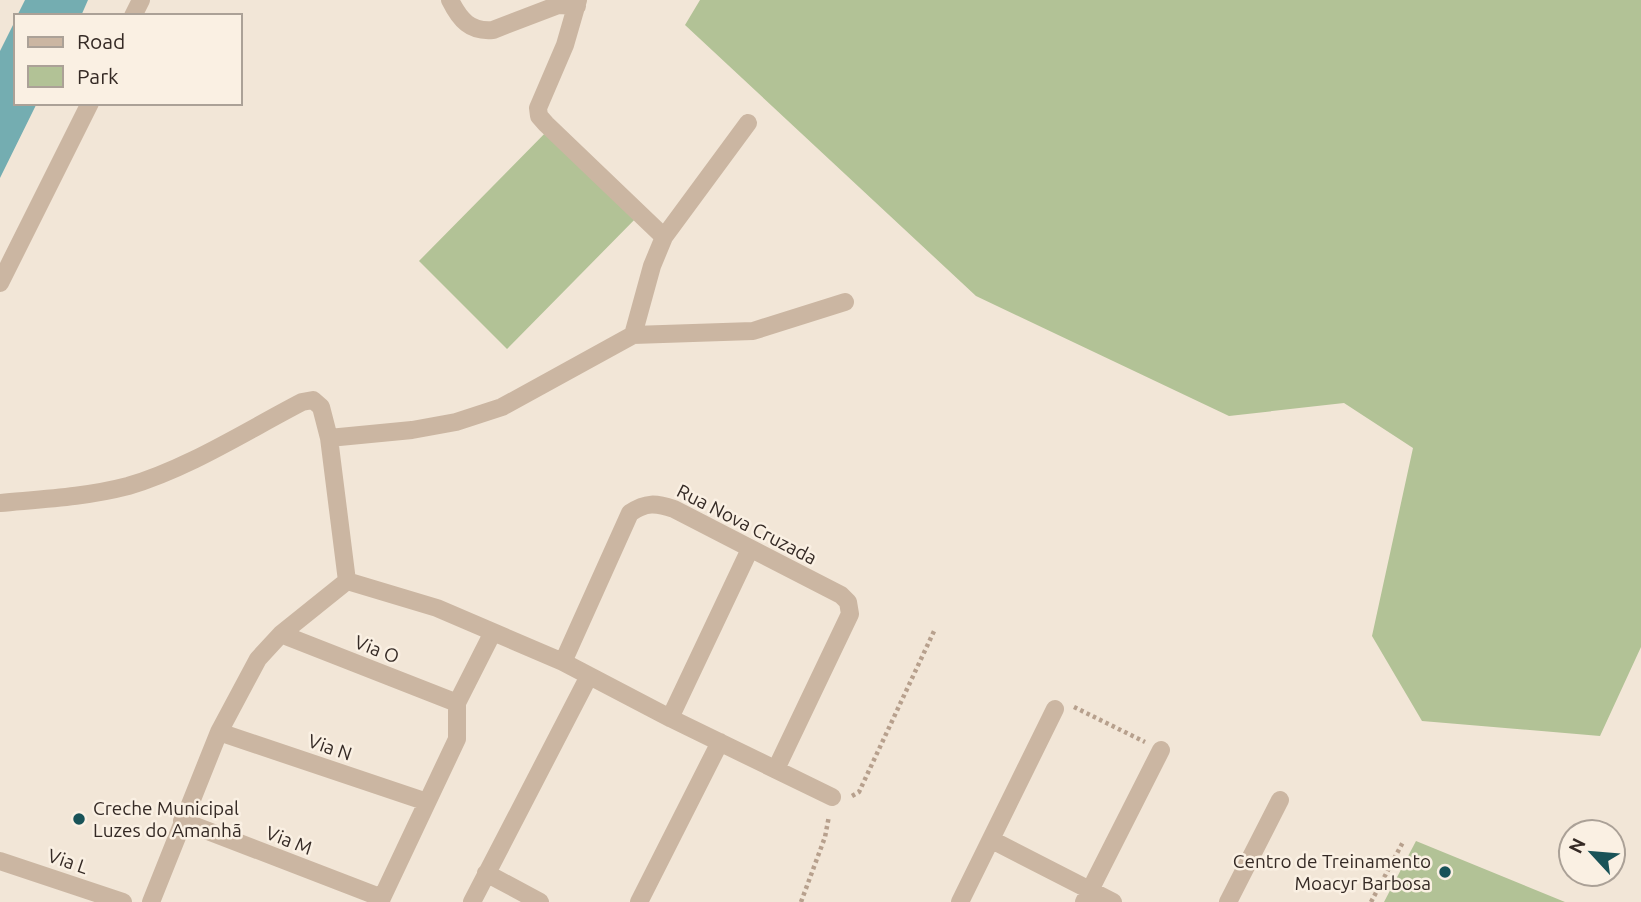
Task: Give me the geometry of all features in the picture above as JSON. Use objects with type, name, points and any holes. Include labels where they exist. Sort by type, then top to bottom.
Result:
[{"type":"street","points":[[450,0],[466,24],[484,31],[558,5],[578,3],[565,45],[538,108],[539,116],[664,237]]},
{"type":"street","points":[[0,283],[89,105]]},
{"type":"street","points":[[633,335],[652,266],[664,237],[748,123]]},
{"type":"street","points":[[329,438],[412,430],[456,422],[502,407],[633,335],[753,331],[845,302]]},
{"type":"street","points":[[0,503],[55,498],[130,485],[187,463],[302,402],[313,400],[321,407],[329,438],[347,581]]},
{"type":"street","name":"Rua Nova Cruzada","points":[[563,662],[630,513],[642,504],[658,503],[674,509],[848,601],[850,614],[776,769]]},
{"type":"street","points":[[670,718],[750,548]]},
{"type":"street","points":[[347,581],[437,608],[563,662],[832,797]]},
{"type":"street","points":[[151,902],[181,821],[219,732],[258,659],[281,634],[347,581]]},
{"type":"street","points":[[381,900],[457,739],[457,703],[493,632]]},
{"type":"street","name":"Via O","points":[[281,634],[457,703]]},
{"type":"street","points":[[472,902],[589,676]]},
{"type":"street","points":[[960,902],[1055,709]]},
{"type":"street","name":"Via N","points":[[219,732],[427,802]]},
{"type":"street","points":[[639,902],[720,742]]},
{"type":"street","points":[[1087,896],[1161,750]]},
{"type":"street","points":[[1228,902],[1280,800]]},
{"type":"street","name":"Via M","points":[[181,821],[381,900]]},
{"type":"street","points":[[992,840],[1087,896],[1113,902]]},
{"type":"street","name":"Via L","points":[[0,860],[123,902]]},
{"type":"street","points":[[486,873],[540,902]]},
{"type":"path","points":[[802,902],[825,837],[832,797],[853,796],[859,792],[935,629]]},
{"type":"path","points":[[1055,709],[1060,703],[1069,704],[1161,750]]},
{"type":"path","points":[[1371,902],[1403,842]]},
{"type":"green space","points":[[700,0],[1641,0],[1641,647],[1600,736],[1422,721],[1372,636],[1413,448],[1344,403],[1229,416],[976,296],[685,25]]},
{"type":"green space","points":[[556,122],[644,210],[507,349],[419,261]]},
{"type":"green space","name":"Centro de Treinamento Moacyr Barbosa","points":[[1416,841],[1565,902],[1384,902]]},
{"type":"water","points":[[25,0],[88,0],[82,14],[18,14]]},
{"type":"water","points":[[14,23],[14,105],[36,105],[0,178],[0,51]]},
{"type":"place","name":"Creche Municipal Luzes do Amanhã","points":[[79,819]]},
{"type":"place","name":"Centro de Treinamento Moacyr Barbosa","points":[[1445,872]]}]
